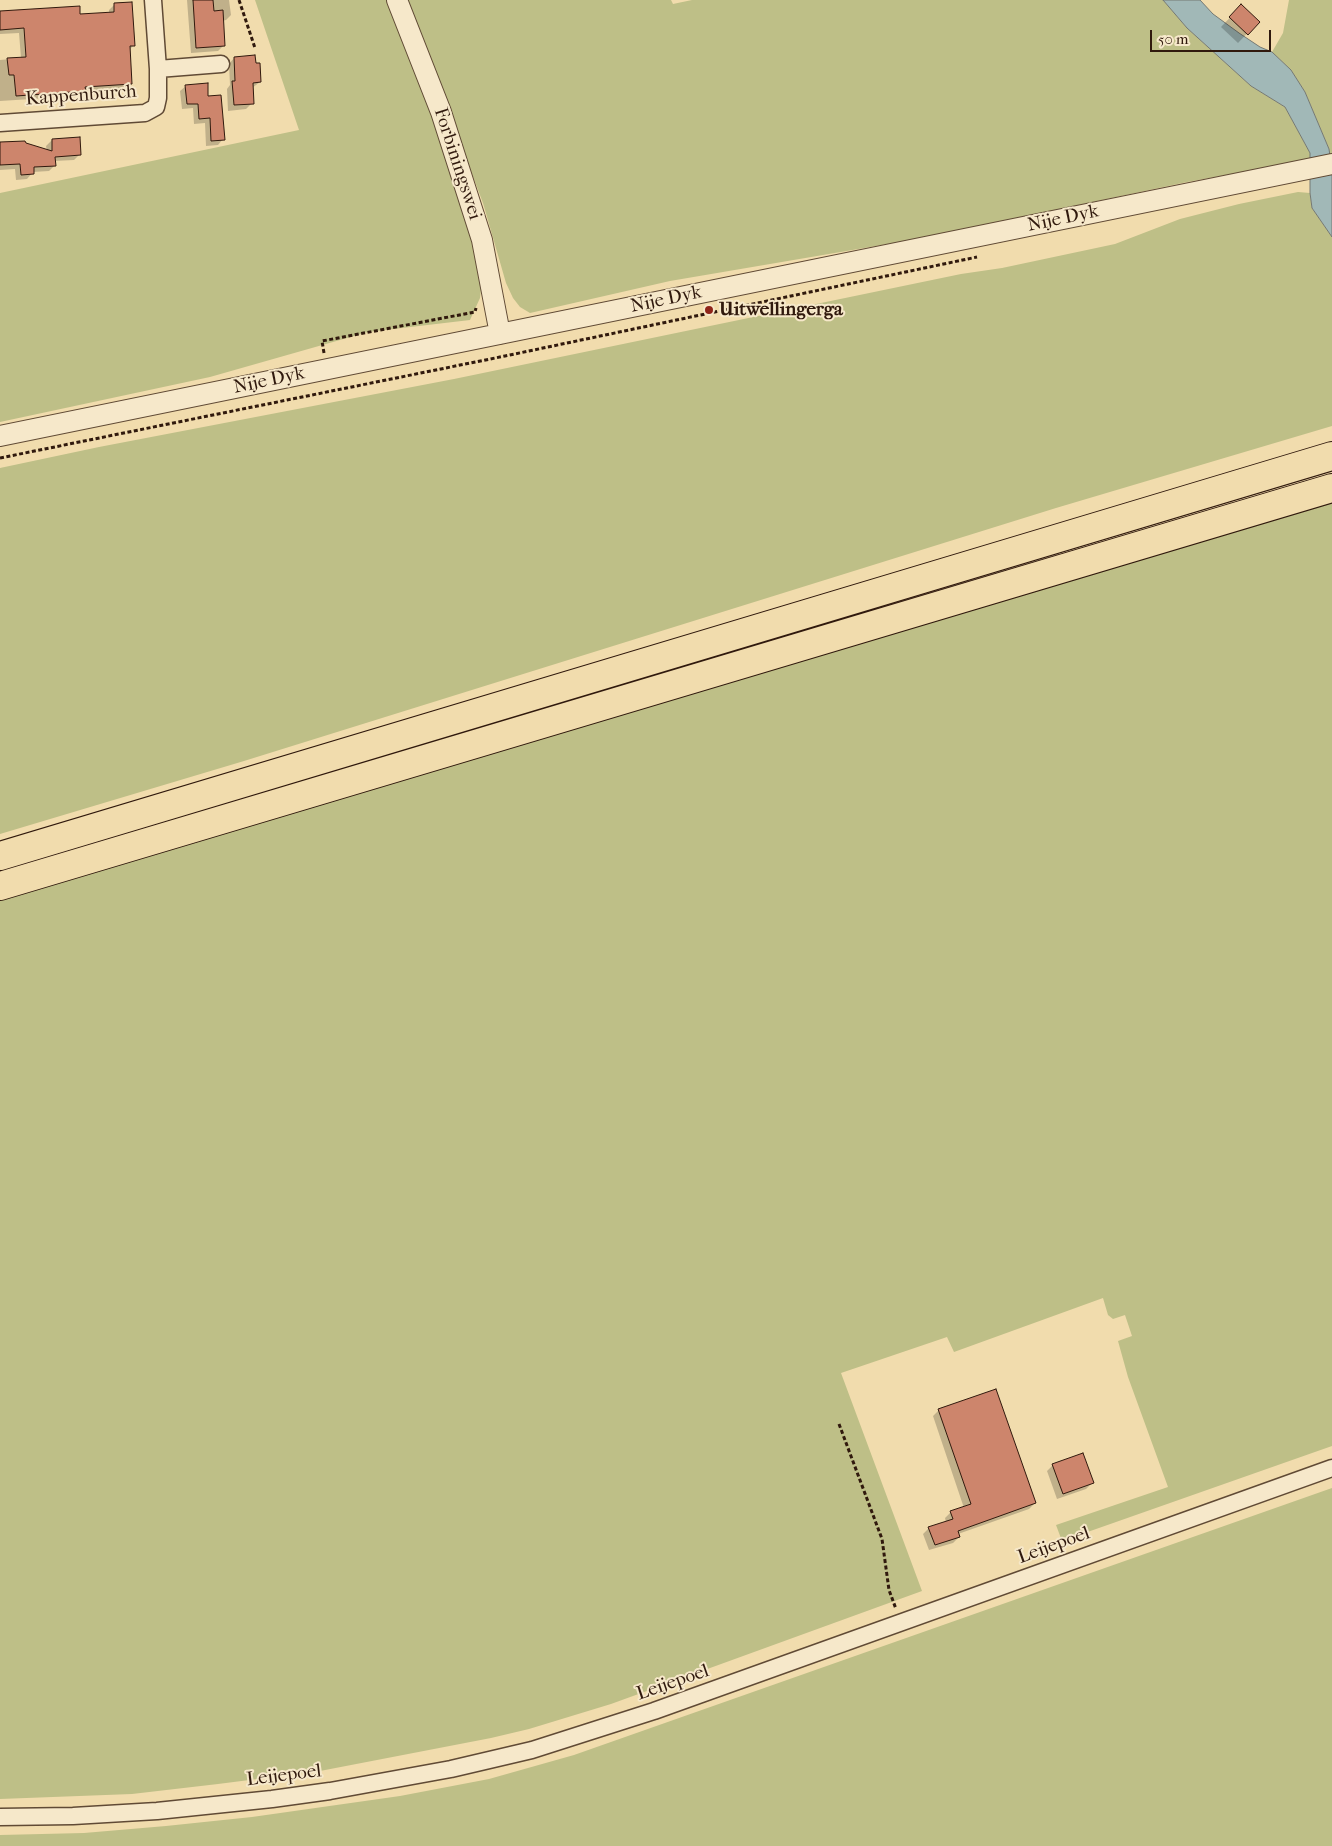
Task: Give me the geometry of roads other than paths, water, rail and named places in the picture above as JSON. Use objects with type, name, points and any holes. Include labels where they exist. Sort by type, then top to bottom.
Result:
[{"type":"highway","points":[[0,856],[1332,456]]},
{"type":"highway","points":[[0,886],[1332,488]]},
{"type":"street","points":[[152,0],[158,69],[220,64]]},
{"type":"street","name":"Forbiningswei","points":[[397,0],[441,112],[482,240],[500,334]]},
{"type":"street","name":"Kappenburch","points":[[0,123],[145,113],[156,107],[158,98],[158,69]]},
{"type":"street","name":"Nije Dyk","points":[[0,436],[1332,164]]},
{"type":"street","name":"Leijepoel","points":[[0,1817],[73,1816],[157,1811],[330,1791],[451,1769],[532,1750],[654,1711],[1332,1468]]},
{"type":"water","points":[[1163,0],[1200,0],[1213,14],[1260,47],[1272,52],[1291,70],[1305,92],[1329,149],[1332,170],[1332,237],[1312,208],[1310,153],[1285,107],[1251,86],[1187,28]]},
{"type":"place","name":"Uitwellingerga","points":[[709,310]]}]
